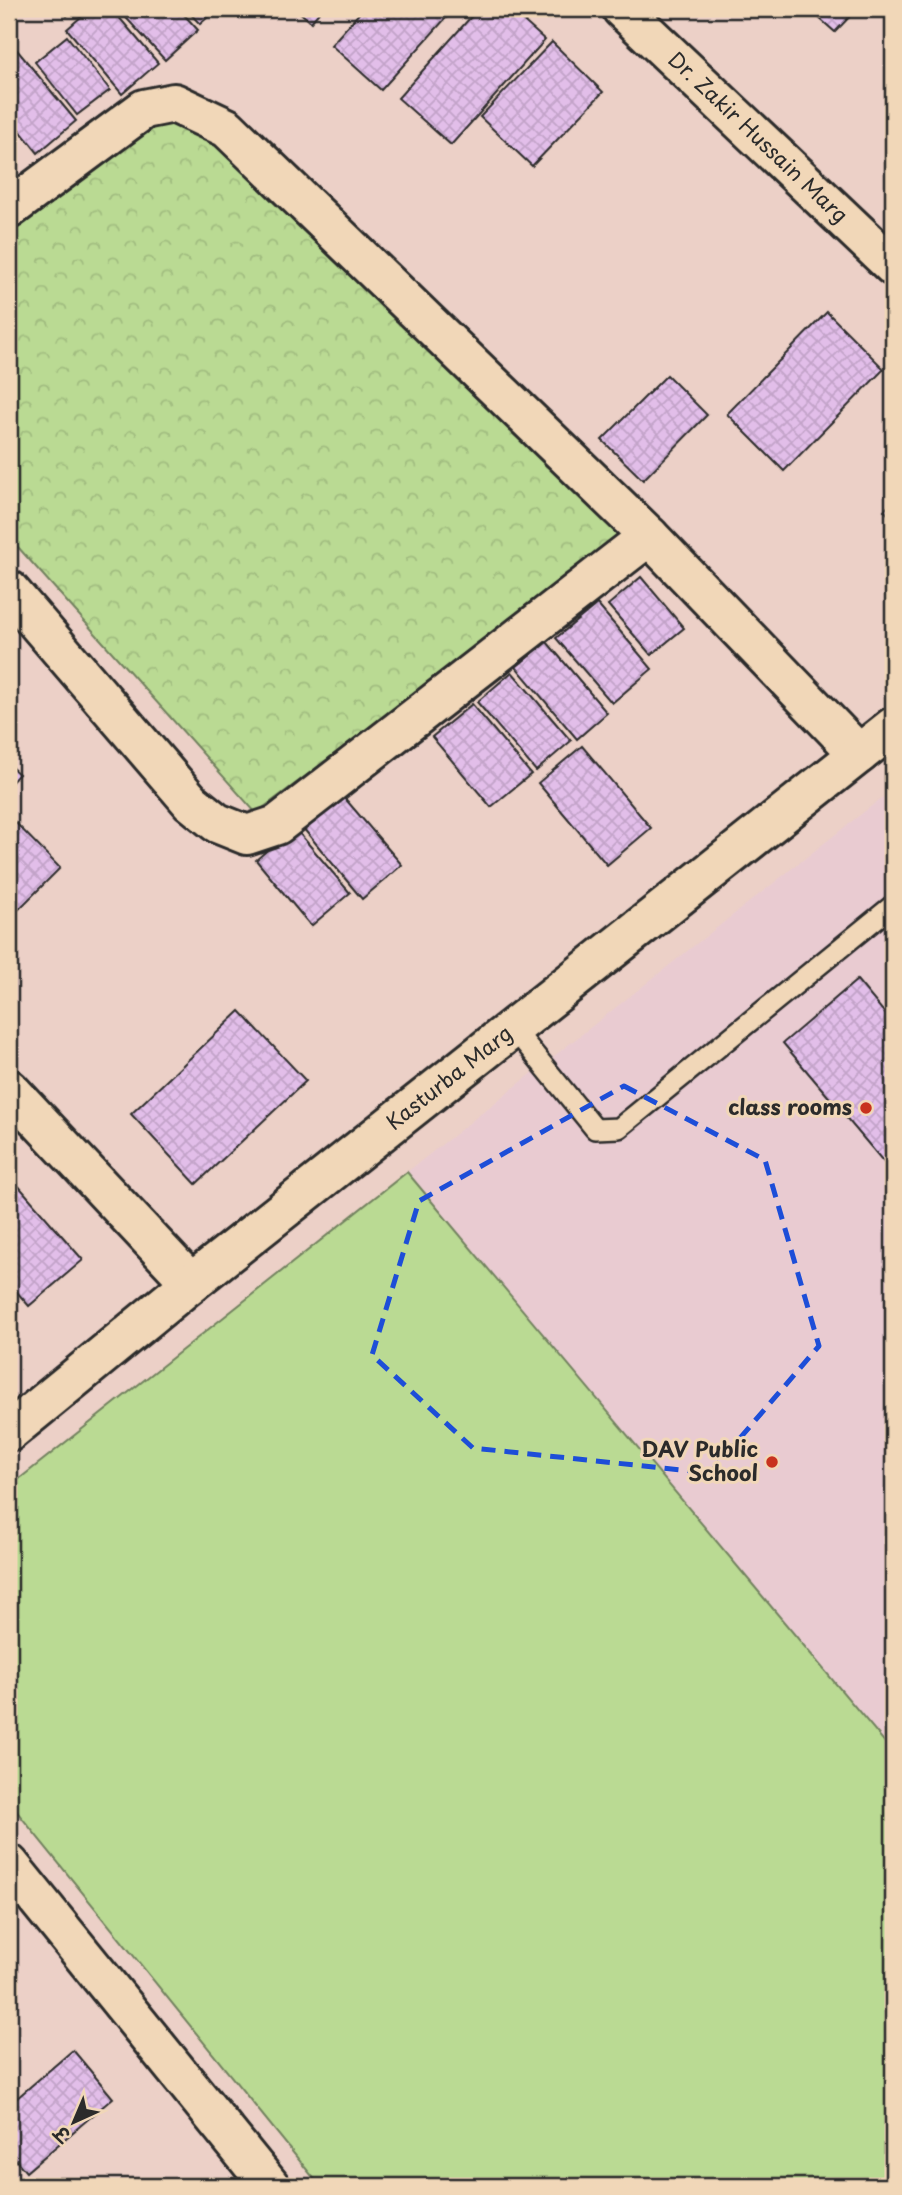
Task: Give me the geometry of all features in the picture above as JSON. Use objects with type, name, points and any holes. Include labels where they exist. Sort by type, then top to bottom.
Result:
[{"type":"street","name":"Dr. Zakir Hussain Marg","points":[[622,9],[889,255]]},
{"type":"street","points":[[9,209],[144,108],[174,103],[196,111],[226,128],[649,536],[859,754]]},
{"type":"street","points":[[9,590],[191,802],[217,823],[247,835],[277,825],[649,536]]},
{"type":"street","name":"Kasturba Marg","points":[[9,1432],[191,1283],[893,727]]},
{"type":"street","points":[[9,1089],[191,1283]]},
{"type":"street","points":[[9,1864],[270,2186]]},
{"type":"lane","points":[[513,1028],[596,1129],[619,1128],[893,905]]},
{"type":"highlighted area","points":[[624,1086],[765,1160],[819,1346],[710,1473],[473,1448],[372,1355],[419,1201]]},
{"type":"shaded area","name":"DAV Public School","points":[[893,789],[893,1752],[407,1172]]},
{"type":"green space","points":[[181,92],[625,538],[256,813],[9,537],[9,213]]},
{"type":"green space","points":[[407,1172],[893,1752],[893,2186],[320,2186],[9,1802],[9,1487]]},
{"type":"building","points":[[60,9],[74,9],[67,16]]},
{"type":"building","points":[[90,9],[112,9],[158,63],[122,94],[67,29]]},
{"type":"building","points":[[118,9],[179,9],[198,30],[165,60]]},
{"type":"building","points":[[186,9],[217,9],[200,24]]},
{"type":"building","points":[[296,9],[322,9],[311,22]]},
{"type":"building","points":[[363,9],[454,9],[381,90],[331,45]]},
{"type":"building","points":[[478,9],[510,9],[545,40],[451,145],[398,98]]},
{"type":"building","points":[[809,9],[857,9],[835,32]]},
{"type":"building","points":[[67,36],[110,90],[77,115],[35,62]]},
{"type":"building","points":[[552,42],[603,92],[532,166],[480,117]]},
{"type":"building","points":[[17,50],[76,121],[38,153],[9,117],[9,57]]},
{"type":"building","points":[[827,312],[884,369],[784,471],[727,414]]},
{"type":"building","points":[[667,375],[707,415],[643,480],[602,440]]},
{"type":"building","points":[[893,502],[893,520],[884,510]]},
{"type":"building","points":[[641,577],[684,628],[651,655],[608,605]]},
{"type":"building","points":[[597,604],[652,669],[612,703],[556,638]]},
{"type":"building","points":[[547,642],[607,713],[577,739],[516,667]]},
{"type":"building","points":[[512,672],[571,741],[536,771],[477,702]]},
{"type":"building","points":[[472,704],[531,774],[491,807],[432,737]]},
{"type":"building","points":[[582,746],[651,828],[607,865],[538,783]]},
{"type":"building","points":[[9,765],[19,774],[9,785]]},
{"type":"building","points":[[342,795],[402,865],[362,899],[303,828]]},
{"type":"building","points":[[9,816],[60,868],[9,919]]},
{"type":"building","points":[[294,827],[350,893],[311,926],[256,860]]},
{"type":"building","name":"class rooms","points":[[857,980],[893,1023],[893,1173],[783,1043]]},
{"type":"building","points":[[240,1011],[306,1081],[196,1184],[131,1114]]},
{"type":"building","points":[[9,1175],[83,1260],[29,1306],[9,1283]]},
{"type":"building","points":[[73,2050],[113,2098],[26,2172],[9,2152],[9,2105]]},
{"type":"place","name":"class rooms","points":[[866,1108]]},
{"type":"place","name":"DAV Public School","points":[[772,1462]]}]
